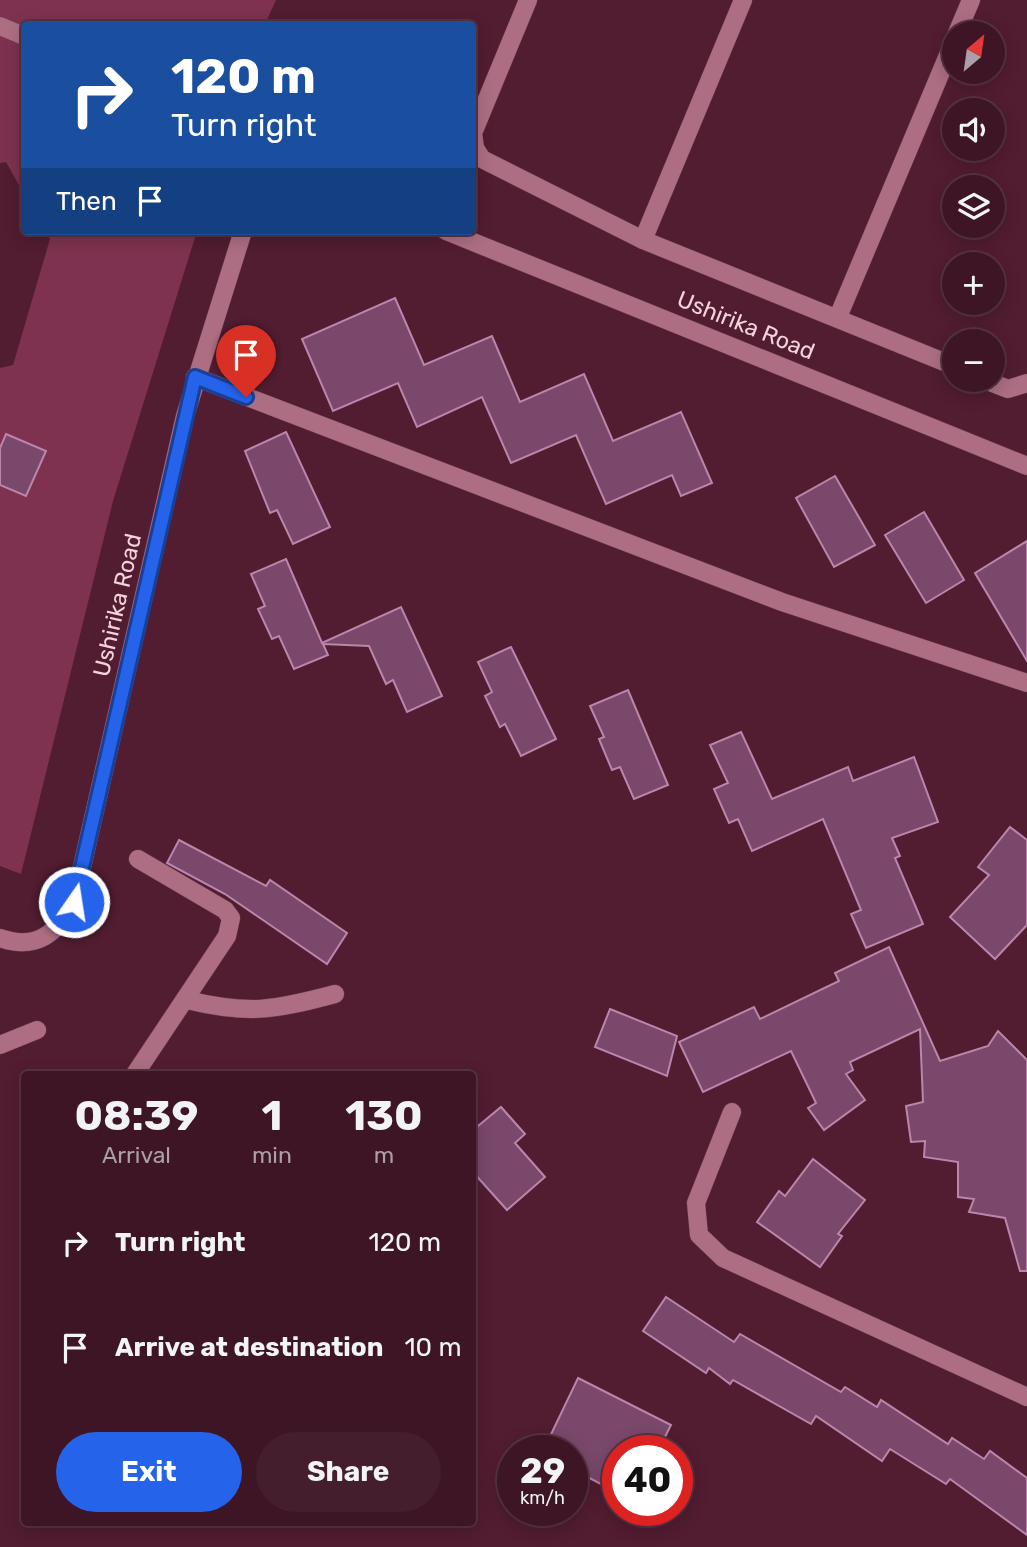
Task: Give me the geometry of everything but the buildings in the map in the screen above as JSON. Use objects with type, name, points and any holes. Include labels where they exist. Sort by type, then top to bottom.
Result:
[{"type":"street","points":[[476,126],[528,0]]},
{"type":"street","points":[[643,240],[743,0]]},
{"type":"street","points":[[962,21],[971,0]]},
{"type":"street","points":[[0,26],[21,35]]},
{"type":"street","points":[[838,317],[942,70]]},
{"type":"street","points":[[476,150],[482,159],[643,240],[942,361]]},
{"type":"street","name":"Ushirika Road","points":[[0,938],[15,944],[42,939],[61,926],[74,902],[195,377],[242,235]]},
{"type":"street","name":"Ushirika Road","points":[[456,235],[1027,466]]},
{"type":"street","points":[[195,377],[782,602],[1027,683]]},
{"type":"street","points":[[1005,388],[1027,383]]},
{"type":"street","points":[[137,1071],[187,1000],[227,936],[231,918],[225,910],[138,859]]},
{"type":"street","points":[[187,1000],[223,1009],[254,1012],[282,1008],[335,994]]},
{"type":"street","points":[[0,1045],[37,1030]]},
{"type":"street","points":[[732,1112],[696,1203],[699,1235],[723,1258],[1027,1397]]},
{"type":"shaded area","points":[[0,0],[276,0],[266,21],[21,21],[21,189],[6,162],[0,163]]},
{"type":"shaded area","points":[[48,235],[196,235],[113,501],[21,874],[0,866],[0,368],[13,365],[50,239]]},
{"type":"route","points":[[74,902],[195,377],[246,397]]}]
